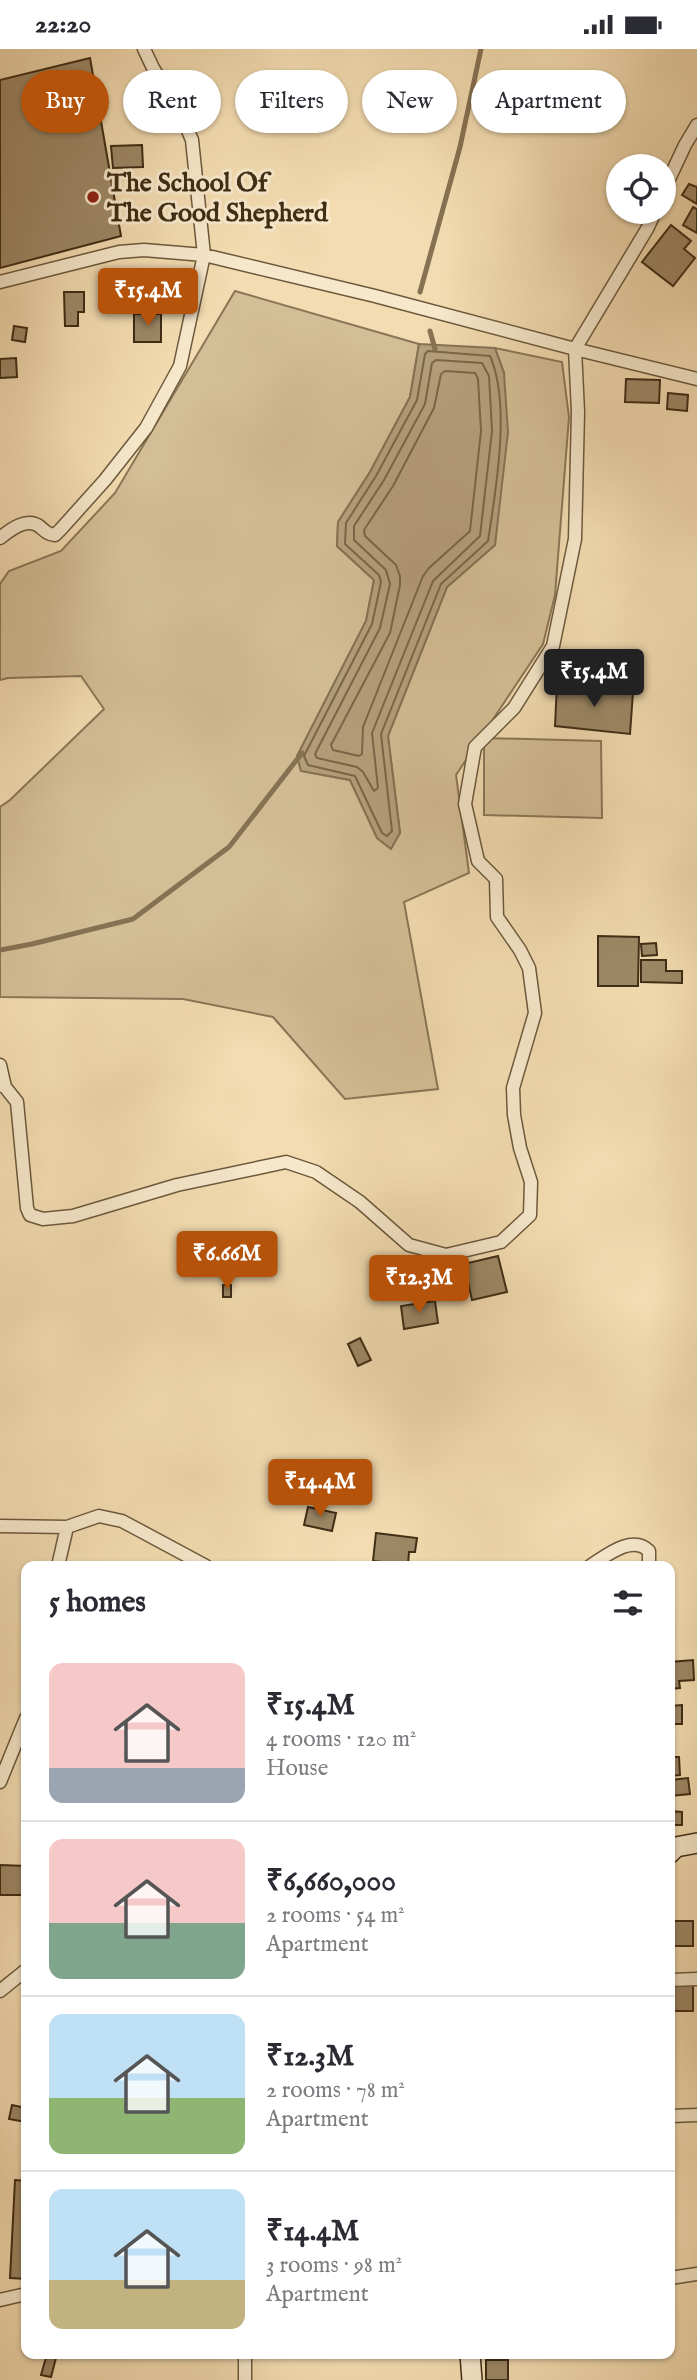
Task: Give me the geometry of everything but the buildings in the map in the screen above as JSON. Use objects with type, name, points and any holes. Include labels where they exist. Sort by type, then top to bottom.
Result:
[{"type":"street","points":[[0,538],[22,524],[30,523],[37,524],[50,535],[55,535],[105,480],[146,428],[180,366],[204,255],[192,140],[181,114],[144,49]]},
{"type":"street","points":[[676,164],[697,125]]},
{"type":"street","points":[[0,1065],[3,1086],[17,1102],[27,1208],[30,1215],[43,1219],[73,1216],[177,1185],[286,1161],[316,1172],[360,1202],[409,1245],[446,1255],[501,1242],[530,1215],[531,1182],[513,1115],[513,1088],[535,1013],[529,968],[497,917],[496,879],[478,861],[465,804],[475,747],[514,708],[553,646],[575,540],[578,412],[575,349],[649,224]]},
{"type":"street","points":[[0,282],[119,252],[144,250],[204,255],[697,379]]},
{"type":"street","points":[[0,1526],[67,1527],[99,1516],[122,1521],[197,1561]]},
{"type":"street","points":[[59,1561],[67,1527]]},
{"type":"street","points":[[600,1561],[632,1544],[649,1551],[650,1561]]},
{"type":"street","points":[[0,1782],[21,1730]]},
{"type":"street","points":[[675,1848],[697,1843]]},
{"type":"street","points":[[0,1991],[21,1974]]},
{"type":"street","points":[[675,1980],[697,1979]]},
{"type":"street","points":[[675,2116],[697,2115]]},
{"type":"street","points":[[675,2277],[697,2274]]},
{"type":"street","points":[[0,2300],[21,2295]]},
{"type":"street","points":[[245,2359],[245,2380]]},
{"type":"street","points":[[470,2359],[472,2380]]},
{"type":"shaded area","points":[[235,291],[419,344],[410,397],[370,472],[338,522],[337,546],[374,580],[366,621],[297,756],[301,771],[350,780],[377,837],[400,833],[388,736],[447,587],[495,545],[504,373],[495,348],[562,362],[569,417],[555,595],[543,644],[456,775],[469,873],[404,902],[438,1089],[345,1099],[273,1017],[183,999],[0,997],[0,807],[104,709],[81,676],[0,680],[0,584],[9,571],[61,551],[115,493]]},
{"type":"shaded area","points":[[484,738],[601,741],[602,818],[484,815]]},
{"type":"water","points":[[419,344],[495,348],[504,373],[508,432],[495,545],[447,587],[388,736],[400,833],[391,849],[377,838],[350,780],[301,771],[297,756],[366,621],[374,580],[337,546],[338,522],[370,472],[410,397]]},
{"type":"waterway","points":[[420,292],[460,147],[481,49]]},
{"type":"waterway","points":[[430,331],[435,349]]},
{"type":"waterway","points":[[0,950],[133,919],[229,847],[302,753]]},
{"type":"place","name":"The School Of The Good Shepherd","points":[[93,197]]}]
